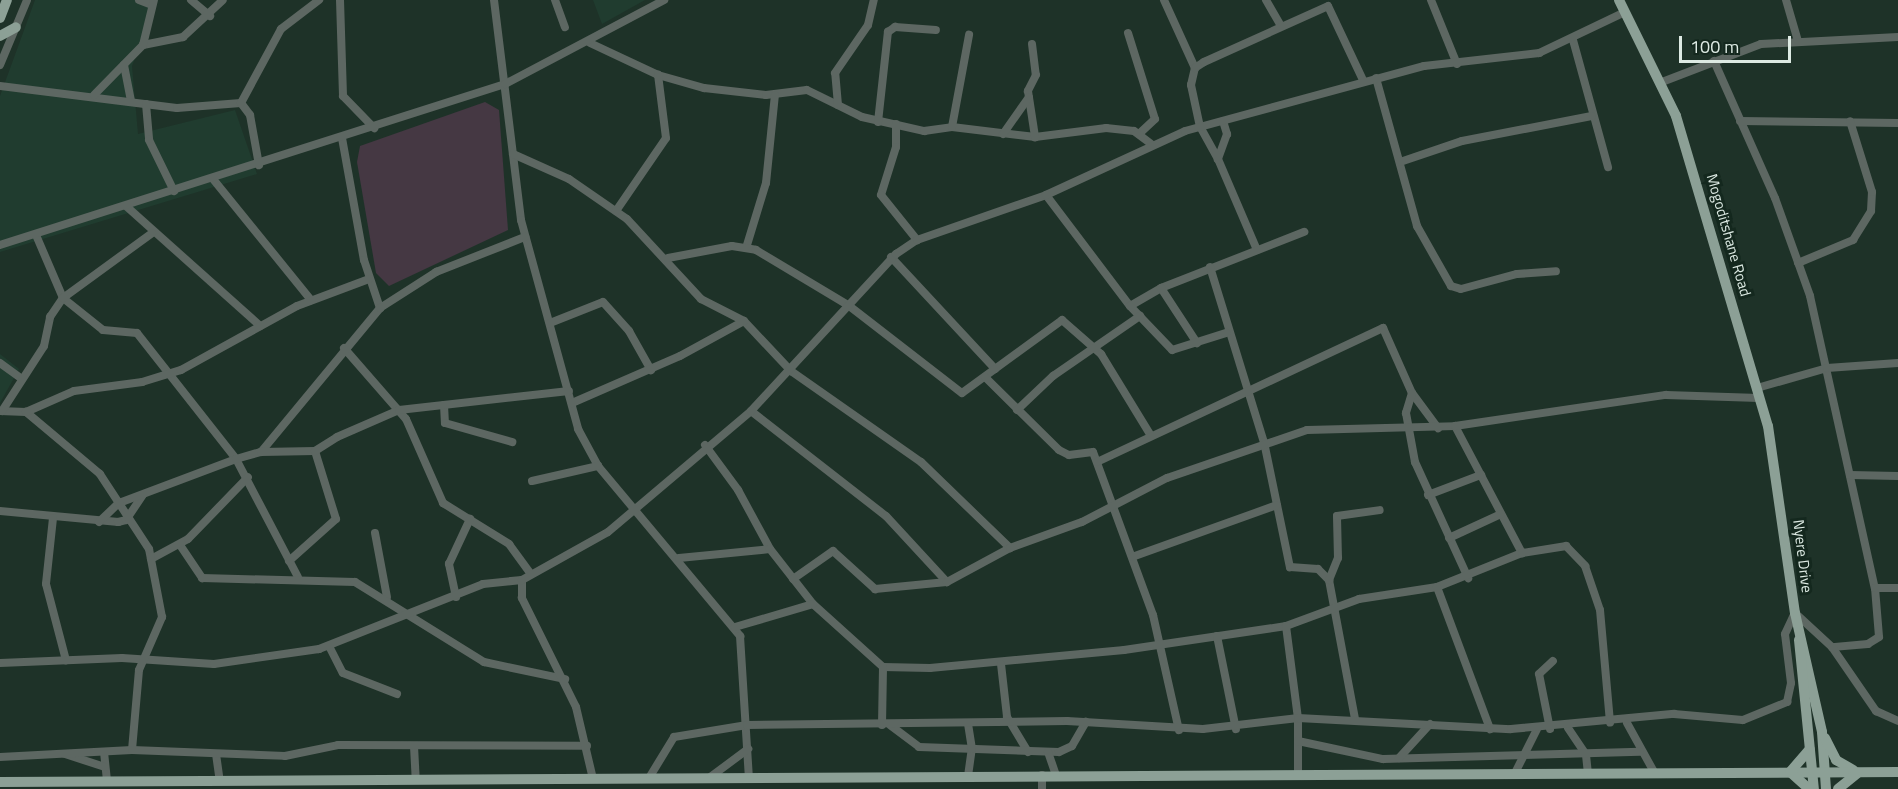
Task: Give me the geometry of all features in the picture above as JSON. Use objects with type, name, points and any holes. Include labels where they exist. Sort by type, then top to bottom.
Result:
[{"type":"main road","points":[[0,18],[8,0]]},
{"type":"main road","name":"Mogoditshane Road","points":[[1619,0],[1662,82],[1698,178],[1758,393],[1779,488]]},
{"type":"main road","points":[[0,36],[16,27]]},
{"type":"main road","name":"Nyere Drive","points":[[1779,488],[1798,628]]},
{"type":"main road","points":[[1798,628],[1822,732],[1826,789]]},
{"type":"main road","points":[[1798,628],[1814,789]]},
{"type":"main road","points":[[1822,732],[1836,760],[1859,773]]},
{"type":"main road","points":[[1790,772],[1805,761],[1811,746]]},
{"type":"main road","points":[[1790,772],[1809,789]]},
{"type":"main road","points":[[0,782],[220,781],[261,785],[416,780],[649,778],[1898,772]]},
{"type":"main road","points":[[1838,789],[1859,773]]},
{"type":"street","points":[[0,65],[27,0]]},
{"type":"street","points":[[94,95],[143,45],[153,3],[139,0]]},
{"type":"street","points":[[191,0],[210,16]]},
{"type":"street","points":[[143,45],[173,42],[210,16],[223,0]]},
{"type":"street","points":[[241,103],[281,29],[319,0]]},
{"type":"street","points":[[340,0],[343,96],[374,128]]},
{"type":"street","points":[[494,0],[525,237],[582,441],[598,466],[679,558],[735,627],[744,645],[749,778]]},
{"type":"street","points":[[555,0],[565,27]]},
{"type":"street","points":[[0,246],[259,165],[505,84],[590,43],[664,0]]},
{"type":"street","points":[[838,105],[835,73],[868,25],[874,0]]},
{"type":"street","points":[[1164,0],[1195,68],[1191,85],[1200,127],[1218,159],[1257,250]]},
{"type":"street","points":[[1266,0],[1281,26]]},
{"type":"street","points":[[1431,0],[1457,64]]},
{"type":"street","points":[[1786,0],[1798,41]]},
{"type":"street","points":[[1195,68],[1328,6],[1364,82]]},
{"type":"street","points":[[0,663],[142,658],[214,664],[329,646],[411,616],[483,584],[522,580],[596,540],[636,510],[705,445],[751,411],[791,371],[891,257],[917,240],[1046,195],[1151,144],[1200,127],[1376,78],[1457,64],[1520,57],[1573,40],[1625,12]]},
{"type":"street","points":[[878,122],[888,32],[895,27],[936,30]]},
{"type":"street","points":[[1128,33],[1155,119],[1139,134]]},
{"type":"street","points":[[951,127],[969,35]]},
{"type":"street","points":[[1662,82],[1761,44],[1898,37]]},
{"type":"street","points":[[1573,40],[1592,116],[1608,167]]},
{"type":"street","points":[[590,43],[658,75],[721,92],[774,95],[807,90],[878,122],[924,131],[951,127],[1035,137],[1106,128],[1139,134],[1151,144]]},
{"type":"street","points":[[1003,134],[1029,97],[1035,75],[1032,44]]},
{"type":"street","points":[[1714,61],[1798,263],[1827,368],[1875,588],[1879,636],[1868,644],[1832,647]]},
{"type":"street","points":[[124,65],[131,100]]},
{"type":"street","points":[[616,211],[666,138],[658,75]]},
{"type":"street","points":[[1376,78],[1417,226],[1451,286],[1461,289],[1517,274],[1556,271]]},
{"type":"street","points":[[0,86],[94,95],[188,108],[241,103]]},
{"type":"street","points":[[747,246],[766,183],[774,95]]},
{"type":"street","points":[[1029,97],[1035,137]]},
{"type":"street","points":[[241,103],[250,115],[259,165]]},
{"type":"street","points":[[146,104],[148,134],[174,192]]},
{"type":"street","points":[[1401,162],[1462,141],[1592,116]]},
{"type":"street","points":[[1218,159],[1227,134],[1223,121]]},
{"type":"street","points":[[1740,121],[1898,123]]},
{"type":"street","points":[[1798,263],[1853,240],[1871,212],[1872,192],[1850,121]]},
{"type":"street","points":[[896,124],[896,147],[881,195],[917,240]]},
{"type":"street","points":[[342,138],[369,279],[380,308]]},
{"type":"street","points":[[513,154],[569,179],[616,211],[668,258],[701,299],[744,321],[791,371],[921,462],[1010,548]]},
{"type":"street","points":[[213,179],[311,300]]},
{"type":"street","points":[[1046,195],[1130,306],[1168,348],[1197,343],[1227,333]]},
{"type":"street","points":[[126,206],[152,233],[260,326]]},
{"type":"street","points":[[1130,306],[1161,288],[1210,267],[1304,232]]},
{"type":"street","points":[[1,411],[44,346],[50,317],[63,298],[152,233]]},
{"type":"street","points":[[36,235],[63,298],[103,330],[137,333],[236,459],[248,477],[298,577]]},
{"type":"street","points":[[261,452],[344,348],[380,308],[436,273],[525,237]]},
{"type":"street","points":[[668,258],[747,246],[848,305],[958,392],[985,377],[1059,320],[1095,348],[1151,436]]},
{"type":"street","points":[[891,257],[995,369]]},
{"type":"street","points":[[1210,267],[1227,333],[1264,442],[1290,567],[1318,569],[1329,580],[1355,719]]},
{"type":"street","points":[[1,411],[26,412],[74,391],[167,374],[311,300],[369,279]]},
{"type":"street","points":[[1161,288],[1197,343]]},
{"type":"street","points":[[550,323],[603,302],[629,331],[651,370]]},
{"type":"street","points":[[1017,410],[1095,348],[1140,316]]},
{"type":"street","points":[[572,403],[651,370],[744,321]]},
{"type":"street","points":[[1097,462],[1246,389],[1383,328],[1412,393],[1438,428]]},
{"type":"street","points":[[344,348],[399,410],[443,503],[509,544],[531,574]]},
{"type":"street","points":[[0,363],[22,379]]},
{"type":"street","points":[[793,579],[833,550],[875,589],[947,582],[1010,548],[1082,522],[1114,504],[1264,442],[1328,426],[1410,430],[1438,428],[1666,395],[1758,393],[1827,368],[1898,363]]},
{"type":"street","points":[[985,377],[1063,453],[1089,450],[1097,462],[1132,557],[1158,645],[1179,729]]},
{"type":"street","points":[[99,522],[119,503],[236,459],[261,452],[315,452],[399,410],[569,391]]},
{"type":"street","points":[[1412,393],[1406,413],[1428,495],[1468,578]]},
{"type":"street","points":[[444,405],[445,423],[512,442]]},
{"type":"street","points":[[751,411],[886,516],[947,582]]},
{"type":"street","points":[[26,412],[100,474],[119,503],[126,520],[146,542],[162,617],[158,636],[142,658],[132,750]]},
{"type":"street","points":[[1455,426],[1522,554]]},
{"type":"street","points":[[705,445],[738,490],[770,549],[813,604],[884,667],[1001,664],[1158,645],[1286,626],[1336,611],[1367,597],[1437,587],[1468,578],[1522,554],[1566,546],[1586,566],[1602,622],[1610,723]]},
{"type":"street","points":[[290,561],[336,519],[315,452]]},
{"type":"street","points":[[532,482],[598,466]]},
{"type":"street","points":[[1428,495],[1481,475]]},
{"type":"street","points":[[1850,475],[1898,476]]},
{"type":"street","points":[[151,559],[180,545],[248,477]]},
{"type":"street","points":[[126,520],[143,495]]},
{"type":"street","points":[[1132,557],[1277,505]]},
{"type":"street","points":[[1329,580],[1338,558],[1337,516],[1380,510]]},
{"type":"street","points":[[0,512],[99,522],[126,520]]},
{"type":"street","points":[[1449,538],[1501,514]]},
{"type":"street","points":[[53,518],[46,584],[66,660]]},
{"type":"street","points":[[456,597],[449,564],[470,519]]},
{"type":"street","points":[[375,533],[387,597]]},
{"type":"street","points":[[180,545],[202,578],[298,577],[355,582],[387,597],[411,616],[484,662],[565,679]]},
{"type":"street","points":[[679,558],[770,549]]},
{"type":"street","points":[[522,580],[522,598],[565,679],[587,746],[593,779]]},
{"type":"street","points":[[1437,587],[1490,729]]},
{"type":"street","points":[[1875,588],[1898,588]]},
{"type":"street","points":[[735,627],[813,604]]},
{"type":"street","points":[[649,778],[674,737],[747,725],[968,725],[1086,722],[1179,729],[1236,729],[1298,718],[1355,719],[1490,729],[1550,729],[1627,723],[1674,714],[1743,720],[1776,711],[1790,695],[1785,634],[1795,613],[1832,647],[1876,711],[1898,721]]},
{"type":"street","points":[[1286,626],[1298,718],[1298,774]]},
{"type":"street","points":[[1217,636],[1236,729]]},
{"type":"street","points":[[329,646],[343,673],[386,694],[397,694]]},
{"type":"street","points":[[1550,729],[1539,674],[1553,661]]},
{"type":"street","points":[[1001,664],[1010,724],[1028,752]]},
{"type":"street","points":[[884,667],[886,725]]},
{"type":"street","points":[[886,725],[915,746],[1048,752],[1072,746],[1086,722]]},
{"type":"street","points":[[1627,723],[1640,752],[1654,772]]},
{"type":"street","points":[[1399,759],[1430,724]]},
{"type":"street","points":[[968,725],[972,749],[968,776]]},
{"type":"street","points":[[1568,728],[1586,755],[1588,773]]},
{"type":"street","points":[[1515,773],[1537,729]]},
{"type":"street","points":[[1298,741],[1354,756],[1399,759],[1640,752]]},
{"type":"street","points":[[0,757],[132,750],[285,756],[322,746],[587,746]]},
{"type":"street","points":[[414,746],[416,780]]},
{"type":"street","points":[[709,778],[748,749]]},
{"type":"street","points":[[104,752],[107,782]]},
{"type":"street","points":[[1048,752],[1056,775]]},
{"type":"street","points":[[64,753],[105,767]]},
{"type":"street","points":[[216,754],[220,781]]},
{"type":"street","points":[[1042,775],[1042,789]]},
{"type":"shaded area","points":[[35,0],[158,0],[132,66],[138,134],[235,110],[257,174],[0,252],[0,96]]},
{"type":"shaded area","points":[[593,0],[645,0],[602,24]]},
{"type":"shaded area","points":[[485,102],[499,110],[508,230],[389,286],[376,273],[357,162],[360,146]]},
{"type":"shaded area","points":[[0,354],[19,369],[0,403]]}]
